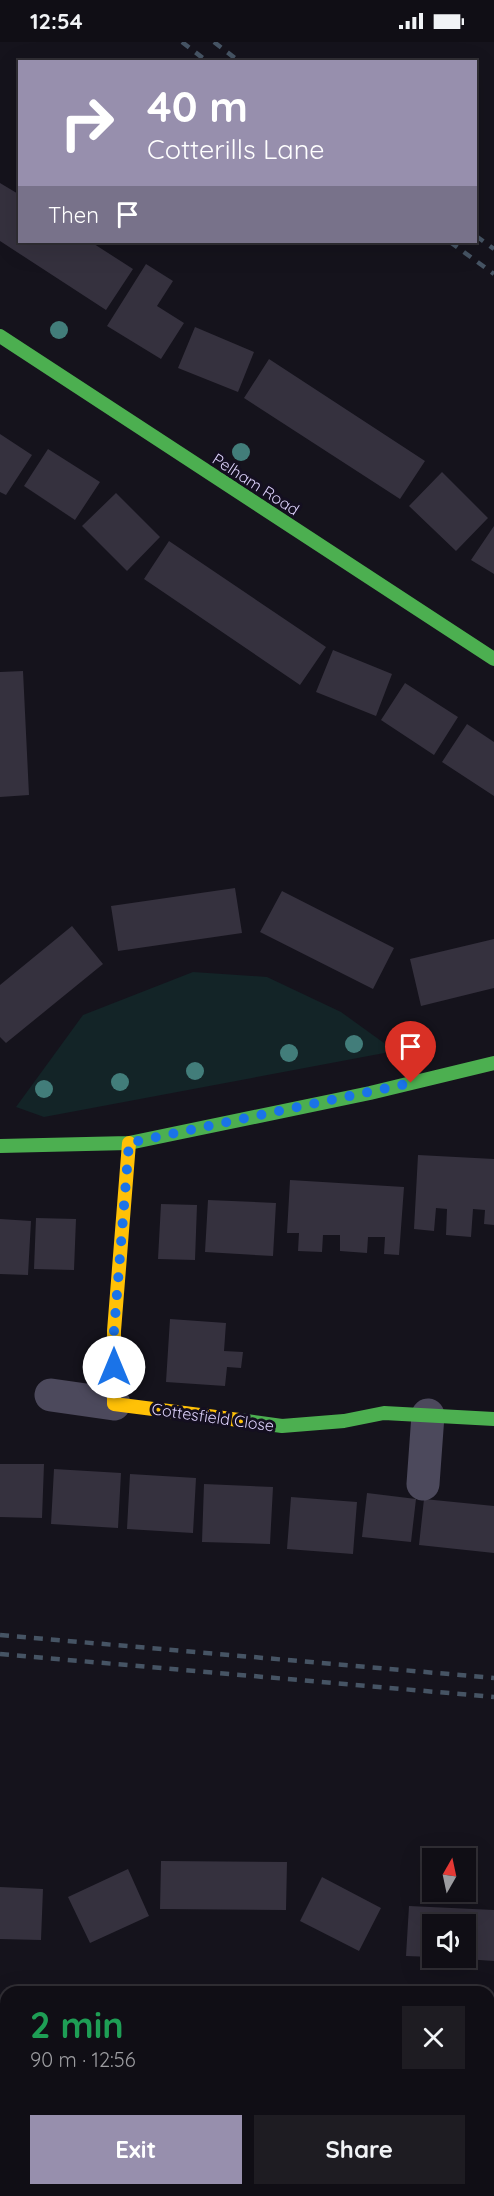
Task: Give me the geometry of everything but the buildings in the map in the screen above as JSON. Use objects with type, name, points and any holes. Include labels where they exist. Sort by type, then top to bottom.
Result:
[{"type":"street","name":"Pelham Road","points":[[0,336],[494,659]]},
{"type":"street","points":[[0,1146],[129,1143],[370,1093],[494,1063]]},
{"type":"street","points":[[51,1395],[114,1404],[114,1331],[129,1143]]},
{"type":"street","name":"Cottesfield Close","points":[[114,1404],[282,1426],[344,1421],[384,1413],[494,1419]]},
{"type":"street","points":[[423,1484],[428,1415]]},
{"type":"shaded area","points":[[193,972],[267,977],[341,1012],[395,1051],[44,1117],[16,1107],[83,1015]]},
{"type":"railway","points":[[182,42],[205,60]]},
{"type":"railway","points":[[214,42],[237,60]]},
{"type":"railway","points":[[477,237],[494,249]]},
{"type":"railway","points":[[451,243],[494,274]]},
{"type":"railway","points":[[0,1635],[494,1678]]},
{"type":"railway","points":[[0,1654],[494,1697]]},
{"type":"traffic: fast","points":[[0,336],[494,659]]},
{"type":"traffic: fast","points":[[0,1146],[129,1143],[370,1093],[494,1063]]},
{"type":"traffic: fast","points":[[239,1420],[282,1426],[344,1421],[384,1413],[494,1419]]},
{"type":"traffic: slow","points":[[129,1143],[114,1331],[114,1404],[239,1420]]},
{"type":"route","points":[[114,1367],[114,1331],[129,1143],[411,1083]]}]
